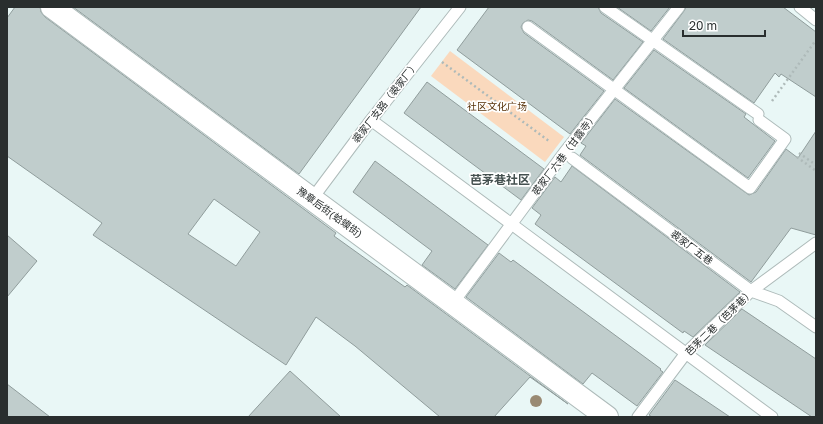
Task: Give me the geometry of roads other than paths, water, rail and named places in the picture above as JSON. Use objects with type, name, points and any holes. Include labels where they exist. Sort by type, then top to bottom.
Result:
[{"type":"street","name":"豫章后街(蛤蟆街)","points":[[52,7],[607,417]]},
{"type":"lane","name":"裘家厂支路（裘家厂）","points":[[312,199],[371,120],[460,7]]},
{"type":"lane","points":[[528,27],[750,188],[785,139],[758,117],[605,7]]},
{"type":"lane","name":"裘家厂六巷（甘露寺）","points":[[453,303],[614,89],[679,7]]},
{"type":"lane","points":[[800,7],[816,20]]},
{"type":"lane","points":[[371,120],[772,417]]},
{"type":"lane","name":"裘家厂五巷","points":[[572,158],[751,291],[779,301],[816,327]]},
{"type":"lane","name":"芭茅二巷（芭茅巷）","points":[[638,417],[686,353],[751,291],[816,243]]},
{"type":"district","name":"芭茅巷社区","points":[[500,179]]},
{"type":"park label","name":"社区文化广场","points":[[497,106]]}]
